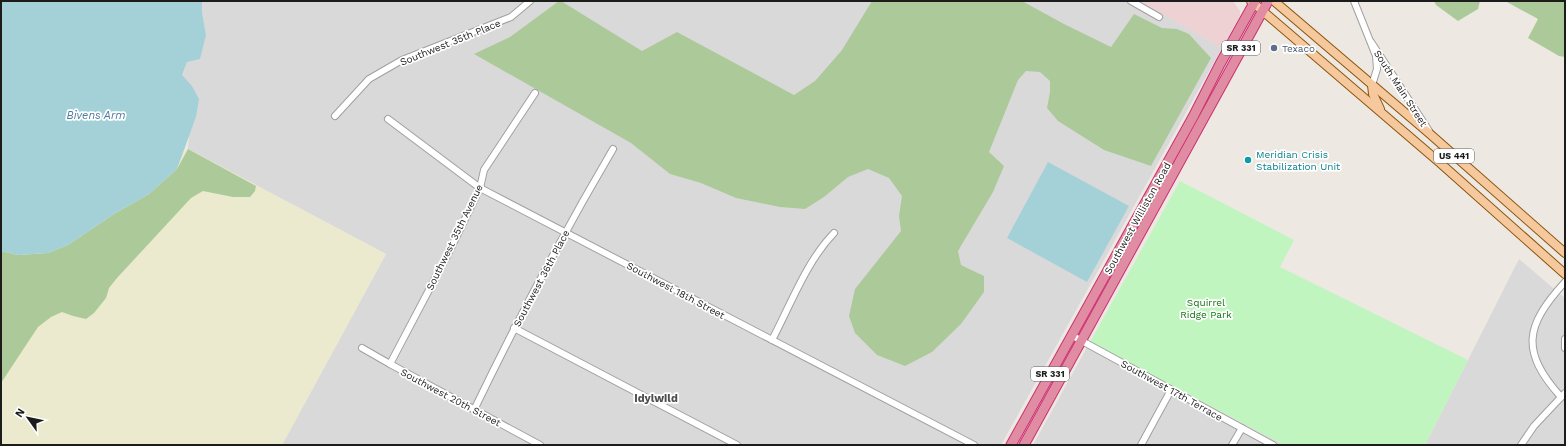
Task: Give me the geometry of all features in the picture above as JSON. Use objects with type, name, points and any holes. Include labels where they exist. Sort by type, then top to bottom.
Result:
[{"type":"highway","name":"Southwest Williston Road","points":[[1024,445],[1268,1]]},
{"type":"highway","name":"Southwest Williston Road","points":[[1011,445],[1160,177],[1253,2]]},
{"type":"highway","points":[[1160,177],[1169,182]]},
{"type":"main road","name":"US 441","points":[[1274,1],[1565,252]]},
{"type":"main road","name":"US 441","points":[[1253,2],[1492,208],[1565,274]]},
{"type":"main road","points":[[1372,85],[1376,102],[1384,115]]},
{"type":"main road","points":[[1399,128],[1408,117]]},
{"type":"main road","points":[[1492,208],[1502,199]]},
{"type":"street","name":"Southwest 35th Place","points":[[335,116],[369,79],[402,60],[511,16],[530,1]]},
{"type":"street","points":[[1131,1],[1159,17]]},
{"type":"street","name":"South Main Street","points":[[1354,1],[1371,42],[1377,63],[1377,69],[1372,85]]},
{"type":"street","name":"South Main Street","points":[[1371,42],[1430,134]]},
{"type":"street","name":"Southwest 35th Avenue","points":[[390,364],[449,252],[480,188],[484,170],[535,93]]},
{"type":"street","name":"Southwest 18th Street","points":[[388,119],[480,188],[974,445]]},
{"type":"street","name":"Southwest 36th Place","points":[[474,410],[514,328],[565,232],[613,148]]},
{"type":"street","points":[[772,340],[810,264],[834,233]]},
{"type":"street","points":[[1521,445],[1534,426],[1563,395],[1546,380],[1537,366],[1533,352],[1532,338],[1533,329],[1537,319],[1552,296],[1565,282]]},
{"type":"street","points":[[514,328],[737,445]]},
{"type":"street","name":"Southwest 17th Terrace","points":[[1071,335],[1273,445]]},
{"type":"street","points":[[1565,340],[1565,348]]},
{"type":"street","name":"Southwest 20th Street","points":[[362,348],[540,445]]},
{"type":"street","points":[[1141,445],[1171,390]]},
{"type":"street","points":[[1232,445],[1242,428]]},
{"type":"shaded area","points":[[202,1],[1141,1],[1222,48],[1001,445],[282,445],[386,254],[188,149],[189,135],[196,117],[182,75],[187,62],[206,35],[202,12]]},
{"type":"shaded area","points":[[1140,1],[1233,1],[1240,11],[1240,16],[1222,48]]},
{"type":"shaded area","points":[[1519,259],[1565,298],[1565,445],[1425,445]]},
{"type":"shaded area","points":[[1090,342],[1284,445],[1033,445]]},
{"type":"green space","points":[[559,1],[642,51],[677,32],[794,95],[815,81],[842,50],[872,1],[1022,1],[1111,47],[1134,14],[1162,28],[1177,29],[1189,34],[1211,58],[1151,166],[1104,150],[1058,121],[1047,108],[1050,92],[1050,81],[1040,72],[1026,71],[1018,80],[989,152],[1004,166],[993,192],[958,251],[961,265],[984,276],[984,292],[961,324],[932,352],[905,366],[877,355],[855,333],[849,316],[855,289],[901,231],[899,216],[902,196],[889,178],[868,169],[848,177],[824,197],[805,209],[780,207],[736,198],[701,183],[670,174],[631,143],[474,54],[510,37]]},
{"type":"green space","points":[[1434,1],[1480,1],[1478,9],[1458,21],[1436,5]]},
{"type":"green space","points":[[1505,1],[1565,1],[1565,57],[1559,56],[1528,38],[1538,19]]},
{"type":"green space","points":[[188,149],[386,254],[282,445],[1,445],[1,289],[7,287]]},
{"type":"green space","points":[[188,149],[256,186],[255,191],[250,197],[233,197],[203,191],[191,198],[117,278],[109,288],[106,298],[94,313],[86,319],[62,312],[51,317],[38,327],[1,383],[1,251],[18,255],[48,253],[68,245],[114,214],[149,194],[177,169]]},
{"type":"green space","name":"Squirrel Ridge Park","points":[[1180,181],[1294,240],[1280,267],[1468,360],[1425,445],[1284,445],[1090,342]]},
{"type":"water","name":"Bivens Arm","points":[[1,1],[202,1],[202,12],[206,35],[200,59],[187,62],[182,75],[192,86],[199,99],[196,117],[177,169],[149,194],[114,214],[68,245],[48,253],[18,255],[1,251]]},
{"type":"water","points":[[1048,162],[1129,206],[1087,282],[1007,238]]},
{"type":"place","name":"Texaco","points":[[1274,48]]},
{"type":"place","name":"Meridian Crisis Stabilization Unit","points":[[1248,160]]},
{"type":"district","name":"Idylwild","points":[[656,398]]}]
